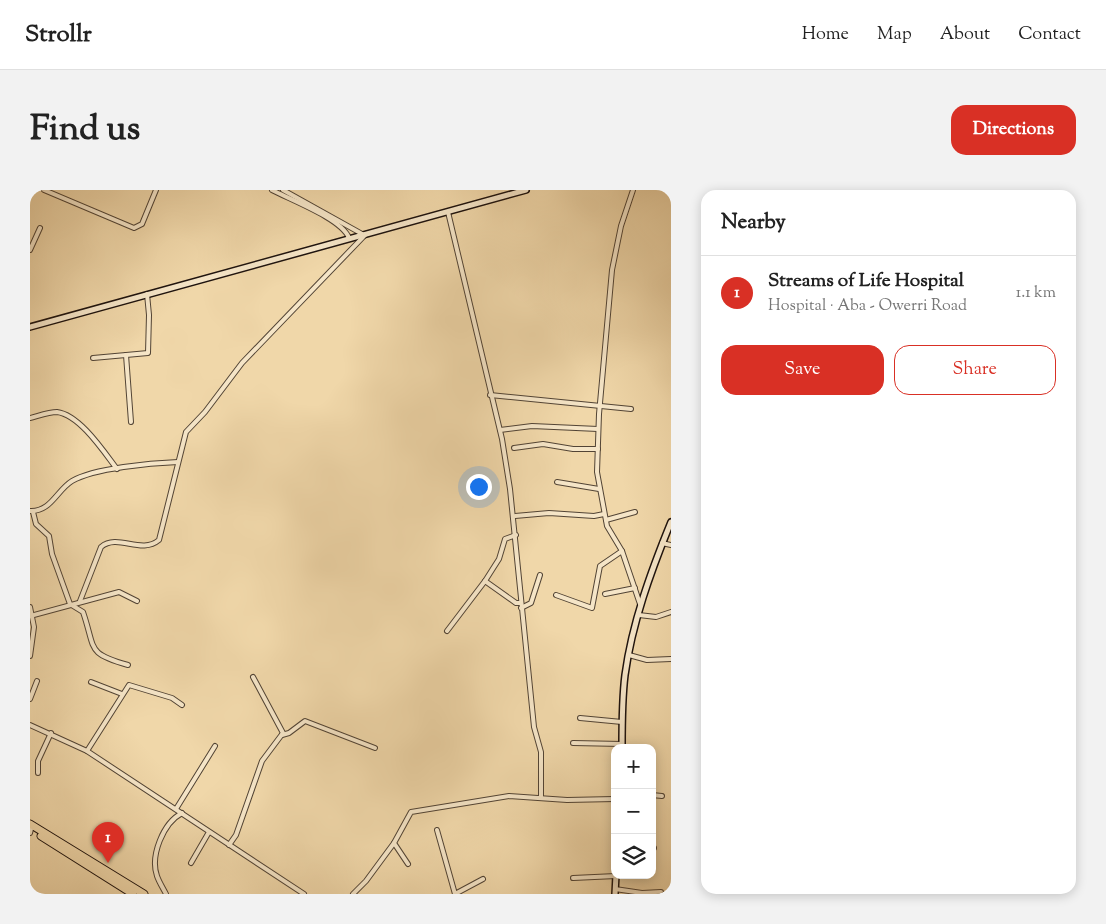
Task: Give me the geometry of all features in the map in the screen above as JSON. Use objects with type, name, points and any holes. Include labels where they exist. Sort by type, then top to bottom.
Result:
[{"type":"highway","points":[[30,824],[144,894]]},
{"type":"highway","points":[[30,830],[133,894]]},
{"type":"main road","points":[[30,327],[526,190]]},
{"type":"main road","points":[[622,744],[628,655],[641,606],[671,522]]},
{"type":"main road","points":[[615,892],[616,879]]},
{"type":"street","points":[[44,190],[134,228],[142,224],[156,190]]},
{"type":"street","points":[[272,190],[332,221],[345,230],[349,238]]},
{"type":"street","points":[[128,665],[99,655],[90,639],[83,612],[82,600],[101,547],[105,543],[115,542],[148,547],[159,540],[186,432],[205,412],[242,363],[365,235],[283,190]]},
{"type":"street","points":[[633,190],[621,226],[612,270],[598,429],[598,449],[599,489],[604,514],[622,551],[641,606]]},
{"type":"street","points":[[448,212],[490,395],[500,430],[515,516],[520,606],[534,727],[541,752],[541,797]]},
{"type":"street","points":[[30,250],[40,228]]},
{"type":"street","points":[[93,358],[145,354],[149,350],[147,294]]},
{"type":"street","points":[[126,355],[131,422]]},
{"type":"street","points":[[490,395],[631,409]]},
{"type":"street","points":[[30,418],[55,412],[64,414],[90,434],[117,469]]},
{"type":"street","points":[[500,430],[532,426],[598,429]]},
{"type":"street","points":[[514,448],[543,444],[573,449],[598,449]]},
{"type":"street","points":[[83,612],[70,604],[52,554],[48,536],[36,524],[32,512],[47,506],[70,482],[78,478],[117,469],[178,462]]},
{"type":"street","points":[[557,482],[599,489]]},
{"type":"street","points":[[606,520],[635,512]]},
{"type":"street","points":[[515,516],[549,513],[594,516],[604,514]]},
{"type":"street","points":[[447,631],[485,581],[498,559],[505,539],[516,535]]},
{"type":"street","points":[[662,543],[671,545]]},
{"type":"street","points":[[556,595],[592,608],[600,566],[622,551]]},
{"type":"street","points":[[520,606],[530,603],[540,575]]},
{"type":"street","points":[[485,581],[520,606]]},
{"type":"street","points":[[605,594],[635,588]]},
{"type":"street","points":[[31,616],[82,600],[119,592],[137,602]]},
{"type":"street","points":[[30,607],[34,634],[30,656]]},
{"type":"street","points":[[639,615],[656,617],[671,612]]},
{"type":"street","points":[[628,655],[647,660],[671,659]]},
{"type":"street","points":[[229,846],[236,835],[262,761],[283,730],[253,677]]},
{"type":"street","points":[[30,699],[37,681]]},
{"type":"street","points":[[91,682],[122,694]]},
{"type":"street","points":[[87,752],[129,685],[172,698],[182,705]]},
{"type":"street","points":[[580,718],[622,722]]},
{"type":"street","points":[[282,734],[289,733],[304,721],[375,748]]},
{"type":"street","points":[[30,725],[51,733],[87,752],[304,894]]},
{"type":"street","points":[[38,774],[38,761],[51,733]]},
{"type":"street","points":[[572,743],[611,745]]},
{"type":"street","points":[[176,809],[215,746]]},
{"type":"street","points":[[656,795],[662,796]]},
{"type":"street","points":[[352,894],[366,881],[394,843],[411,812],[509,796],[567,800],[611,799]]},
{"type":"street","points":[[166,894],[156,871],[157,850],[170,822],[182,813]]},
{"type":"street","points":[[437,830],[455,894],[483,879]]},
{"type":"street","points":[[191,863],[209,832]]},
{"type":"street","points":[[394,843],[408,864]]},
{"type":"street","points":[[573,878],[611,876]]},
{"type":"street","points":[[615,892],[661,892]]},
{"type":"place","name":"Streams of Life Hospital","points":[[108,863]]}]
